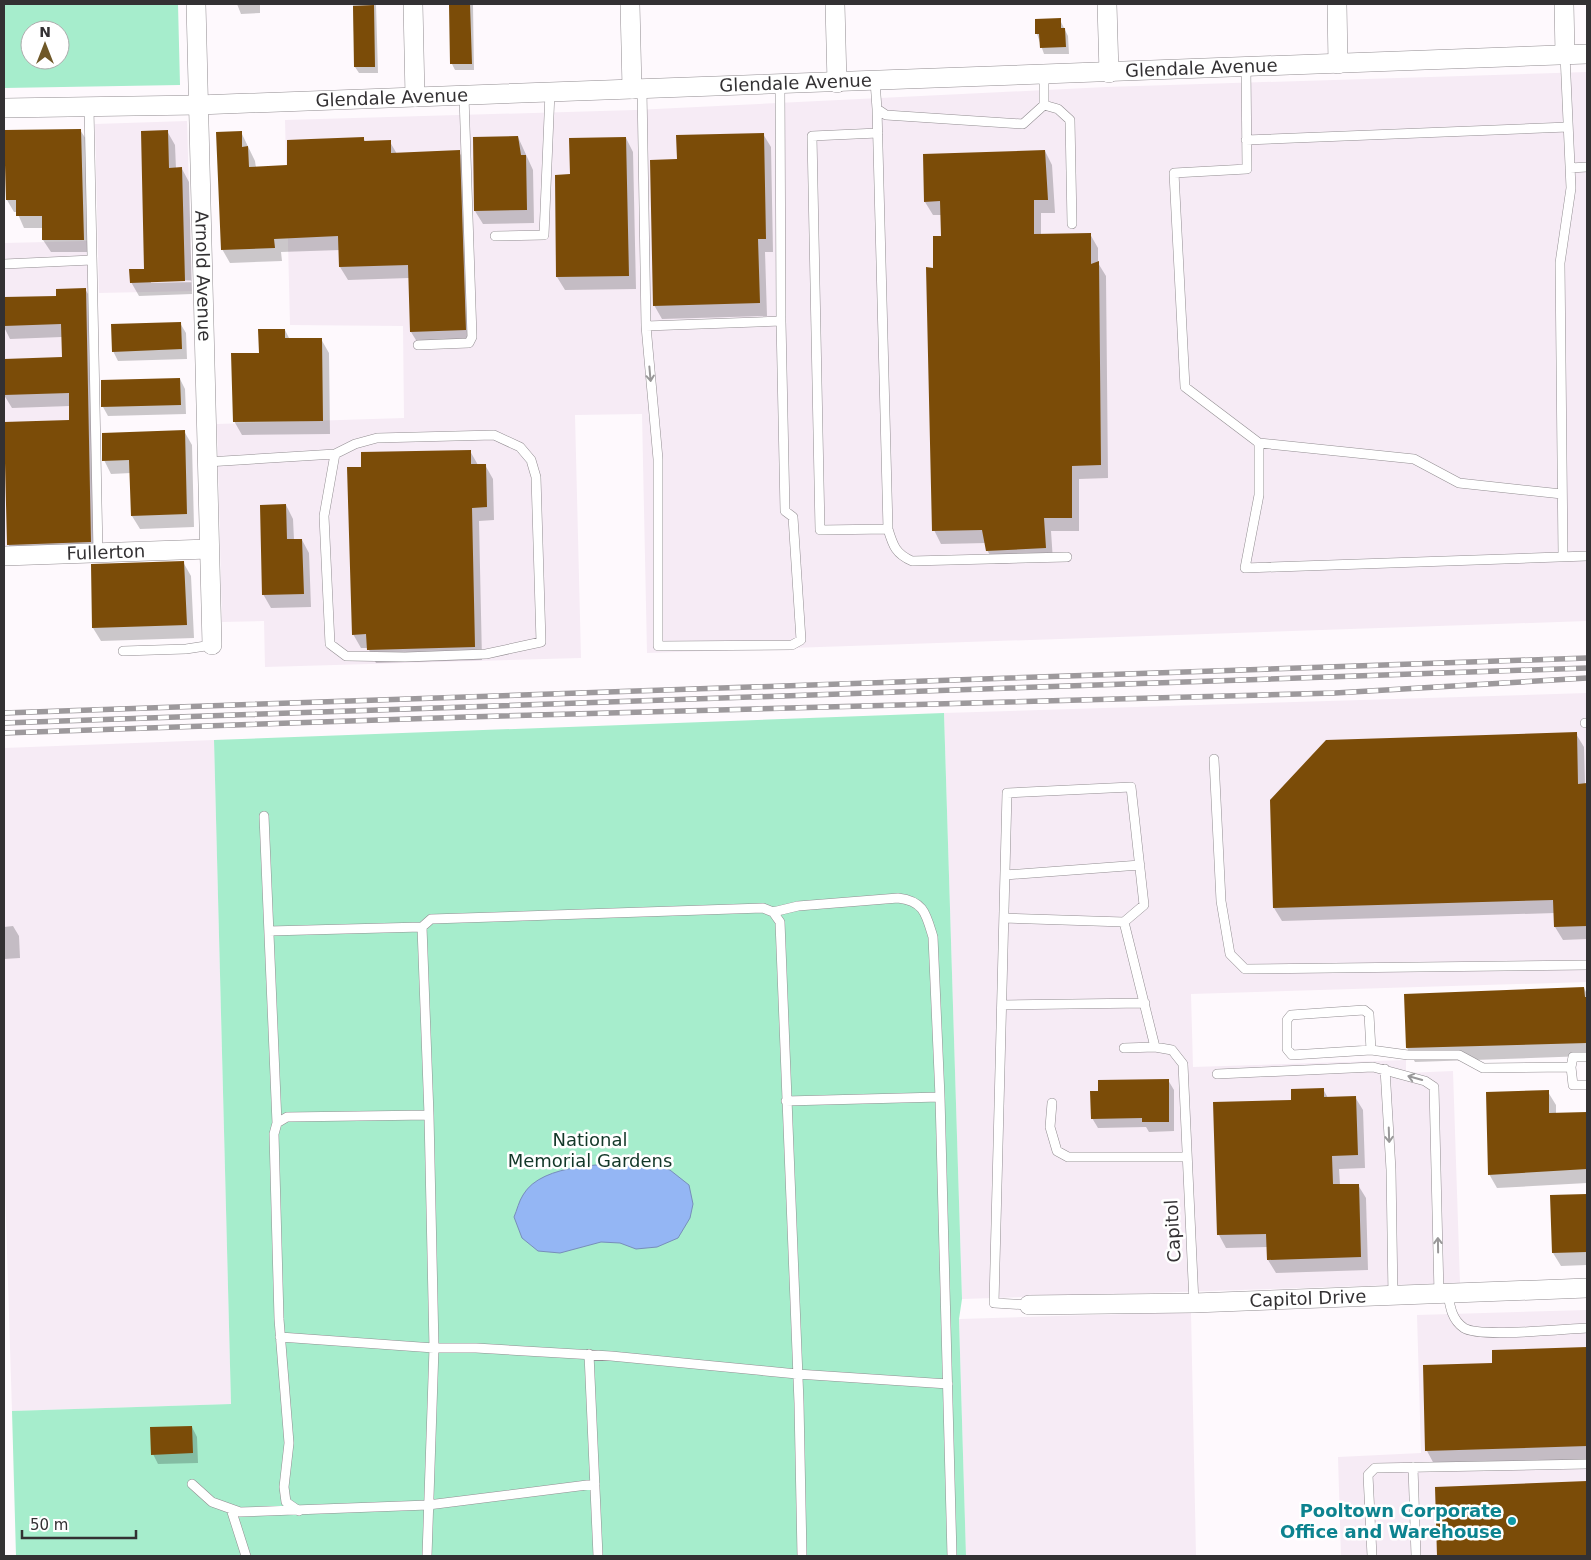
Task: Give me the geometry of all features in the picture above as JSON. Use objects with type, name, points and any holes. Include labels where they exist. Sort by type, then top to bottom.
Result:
[{"type":"street","name":"Arnold Avenue","points":[[196,4],[212,645]]},
{"type":"street","points":[[413,4],[415,97]]},
{"type":"street","points":[[630,4],[637,89]]},
{"type":"street","points":[[835,4],[837,83]]},
{"type":"street","points":[[1107,4],[1109,73]]},
{"type":"street","points":[[1336,4],[1338,64]]},
{"type":"street","points":[[1564,4],[1565,55]]},
{"type":"street","name":"Glendale Avenue","points":[[4,108],[198,105],[464,96],[1587,54]]},
{"type":"street","name":"Fullerton","points":[[4,556],[209,549]]},
{"type":"street","name":"Capitol Drive","points":[[1029,1305],[1194,1303],[1587,1288]]},
{"type":"lane","points":[[1562,556],[1560,263],[1571,188],[1565,55]]},
{"type":"lane","points":[[1246,68],[1247,169],[1174,173],[1185,387],[1259,443],[1414,459],[1459,483],[1562,494]]},
{"type":"lane","points":[[877,109],[886,115],[1023,124],[1044,105],[1044,75]]},
{"type":"lane","points":[[875,81],[888,529],[893,548],[900,556],[912,562],[1067,557]]},
{"type":"lane","points":[[637,89],[646,326],[658,459],[658,646],[792,645],[801,640],[794,517],[785,511],[781,321],[780,84]]},
{"type":"lane","points":[[495,236],[544,235],[550,92]]},
{"type":"lane","points":[[418,345],[469,344],[472,337],[464,96]]},
{"type":"lane","points":[[1044,105],[1058,109],[1070,120],[1072,224]]},
{"type":"lane","points":[[89,107],[98,552]]},
{"type":"lane","points":[[1246,140],[1568,127]]},
{"type":"lane","points":[[878,133],[812,136],[820,530],[888,529]]},
{"type":"lane","points":[[1570,168],[1587,167]]},
{"type":"lane","points":[[4,264],[92,260]]},
{"type":"lane","points":[[646,326],[781,321]]},
{"type":"lane","points":[[207,462],[334,454],[355,444],[377,438],[494,435],[520,447],[531,460],[536,477],[541,642],[486,654],[405,657],[346,656],[330,644],[324,516],[334,454]]},
{"type":"lane","points":[[1259,443],[1259,495],[1245,568],[1587,556]]},
{"type":"lane","points":[[123,651],[186,649],[212,645]]},
{"type":"lane","points":[[1214,759],[1221,901],[1230,954],[1245,969],[1587,966]]},
{"type":"lane","points":[[1004,918],[1124,922],[1144,905],[1130,787],[1007,793],[994,1303],[1029,1305]]},
{"type":"lane","points":[[264,816],[277,1123],[274,1134],[280,1337],[289,1443],[284,1487],[286,1502],[299,1511]]},
{"type":"lane","points":[[1005,875],[1140,865]]},
{"type":"lane","points":[[269,932],[422,927],[431,919],[763,908],[774,912],[798,906],[898,898],[913,900],[926,914],[933,937],[940,1097],[952,1556]]},
{"type":"lane","points":[[774,912],[780,922],[802,1556]]},
{"type":"lane","points":[[1124,922],[1155,1047],[1124,1048]]},
{"type":"lane","points":[[422,927],[429,1115],[434,1348],[427,1556]]},
{"type":"lane","points":[[1002,1005],[1145,1003]]},
{"type":"lane","points":[[1371,1050],[1369,1014],[1364,1010],[1291,1015],[1286,1020],[1286,1049],[1292,1055],[1371,1050],[1408,1055],[1459,1055],[1483,1068],[1571,1067]]},
{"type":"lane","name":"Capitol","points":[[1155,1047],[1172,1050],[1183,1064],[1194,1303]]},
{"type":"lane","points":[[1587,1056],[1573,1057],[1571,1067],[1573,1084],[1587,1085]]},
{"type":"lane","points":[[1218,1074],[1373,1067],[1425,1081],[1434,1086],[1444,1294],[1455,1319],[1468,1330],[1486,1332],[1587,1328]]},
{"type":"lane","points":[[1385,1069],[1391,1170],[1393,1296]]},
{"type":"lane","points":[[786,1101],[940,1097]]},
{"type":"lane","points":[[1052,1103],[1050,1127],[1057,1151],[1068,1157],[1186,1157]]},
{"type":"lane","points":[[277,1123],[287,1117],[429,1115]]},
{"type":"lane","points":[[280,1337],[434,1348],[589,1354],[797,1374],[948,1384]]},
{"type":"lane","points":[[589,1354],[598,1556]]},
{"type":"lane","points":[[1372,1556],[1368,1476],[1370,1471],[1375,1468],[1587,1464]]},
{"type":"lane","points":[[1413,1467],[1416,1556]]},
{"type":"lane","points":[[192,1484],[212,1502],[240,1512],[428,1505],[595,1484]]},
{"type":"lane","points":[[231,1509],[246,1556]]},
{"type":"shaded area","points":[[1587,72],[1587,621],[647,653],[642,414],[575,415],[581,658],[265,667],[264,621],[222,622],[217,424],[404,418],[403,326],[290,325],[285,120],[635,110],[1106,87]]},
{"type":"shaded area","points":[[187,121],[192,291],[99,293],[95,124]]},
{"type":"shaded area","points":[[88,241],[94,549],[4,550],[4,243]]},
{"type":"shaded area","points":[[1587,693],[1587,982],[1191,994],[1193,1067],[1406,1060],[1406,1073],[1453,1071],[1460,1283],[962,1299],[944,713]]},
{"type":"shaded area","points":[[214,740],[231,1404],[12,1411],[4,1156],[4,748]]},
{"type":"shaded area","points":[[1587,1310],[1587,1556],[1341,1556],[1338,1457],[1421,1453],[1417,1315]]},
{"type":"shaded area","points":[[1191,1312],[1196,1556],[966,1556],[959,1319]]},
{"type":"green space","points":[[4,4],[178,4],[180,85],[4,88]]},
{"type":"green space","name":"National Memorial Gardens","points":[[944,713],[962,1299],[959,1319],[966,1556],[16,1556],[12,1411],[231,1404],[214,740]]},
{"type":"water","points":[[643,1162],[670,1170],[689,1185],[693,1204],[690,1218],[678,1238],[657,1247],[636,1249],[620,1243],[601,1242],[560,1253],[538,1251],[522,1238],[514,1217],[523,1195],[532,1184],[545,1176],[577,1167]]},
{"type":"building","points":[[449,4],[470,4],[472,64],[450,64]]},
{"type":"building","points":[[374,5],[375,67],[354,67],[353,6]]},
{"type":"building","points":[[1061,18],[1061,28],[1065,28],[1066,47],[1040,48],[1039,34],[1035,34],[1035,19]]},
{"type":"building","points":[[81,129],[84,240],[42,240],[42,216],[16,216],[16,200],[6,200],[4,130]]},
{"type":"building","points":[[168,130],[169,168],[182,167],[185,281],[130,283],[129,269],[144,269],[141,131]]},
{"type":"building","points":[[242,131],[242,147],[248,146],[249,167],[287,165],[287,140],[364,137],[364,141],[391,140],[391,153],[460,150],[466,330],[410,332],[408,265],[339,267],[338,236],[274,239],[275,248],[221,250],[216,132]]},
{"type":"building","points":[[764,133],[766,239],[758,239],[760,303],[653,306],[650,160],[677,159],[676,135]]},
{"type":"building","points":[[518,136],[521,155],[526,155],[527,210],[474,211],[473,137]]},
{"type":"building","points":[[626,137],[629,276],[556,277],[555,175],[570,174],[569,138]]},
{"type":"building","points":[[1045,150],[1048,200],[1034,200],[1034,234],[1091,233],[1091,264],[1099,261],[1101,465],[1072,466],[1072,518],[1044,518],[1046,548],[986,551],[982,530],[932,531],[926,267],[933,268],[933,236],[941,236],[940,201],[924,202],[923,154]]},
{"type":"building","points":[[86,288],[91,542],[7,545],[4,422],[69,420],[69,393],[4,395],[4,359],[62,357],[61,324],[4,326],[4,297],[56,296],[56,289]]},
{"type":"building","points":[[181,322],[182,349],[112,352],[111,324]]},
{"type":"building","points":[[258,329],[285,329],[285,338],[322,338],[323,421],[233,422],[231,353],[259,353]]},
{"type":"building","points":[[180,378],[181,405],[101,407],[101,380]]},
{"type":"building","points":[[185,430],[187,514],[131,516],[129,460],[102,461],[102,433]]},
{"type":"building","points":[[471,450],[471,464],[486,464],[487,507],[472,508],[475,647],[367,650],[366,634],[352,635],[347,467],[361,467],[361,452]]},
{"type":"building","points":[[286,504],[287,539],[302,539],[304,594],[262,595],[260,505]]},
{"type":"building","points":[[184,561],[187,625],[92,628],[91,564]]},
{"type":"building","points":[[1577,732],[1578,784],[1587,783],[1587,926],[1554,927],[1553,900],[1273,908],[1270,800],[1326,740]]},
{"type":"building","points":[[1584,987],[1585,997],[1587,997],[1587,1043],[1406,1048],[1404,994]]},
{"type":"building","points":[[1169,1079],[1169,1122],[1142,1122],[1142,1118],[1091,1119],[1090,1091],[1098,1091],[1098,1080]]},
{"type":"building","points":[[1324,1088],[1324,1097],[1356,1096],[1358,1155],[1332,1156],[1333,1184],[1359,1184],[1361,1257],[1267,1260],[1266,1234],[1217,1235],[1213,1102],[1291,1100],[1291,1089]]},
{"type":"building","points":[[1549,1090],[1549,1113],[1587,1112],[1587,1169],[1488,1175],[1486,1092]]},
{"type":"building","points":[[1587,1194],[1587,1252],[1552,1253],[1550,1195]]},
{"type":"building","points":[[1587,1347],[1587,1446],[1425,1451],[1423,1365],[1492,1363],[1492,1350]]},
{"type":"building","points":[[192,1426],[193,1453],[151,1455],[150,1427]]},
{"type":"building","name":"Pooltown Corporate Office and Warehouse","points":[[1587,1481],[1587,1556],[1437,1556],[1435,1487]]},
{"type":"railway","points":[[4,713],[1587,658]]},
{"type":"railway","points":[[4,723],[1587,668]]},
{"type":"railway","points":[[4,733],[467,717],[1335,693],[1587,678]]},
{"type":"place","name":"Pooltown Corporate Office and Warehouse","points":[[1512,1521]]}]
